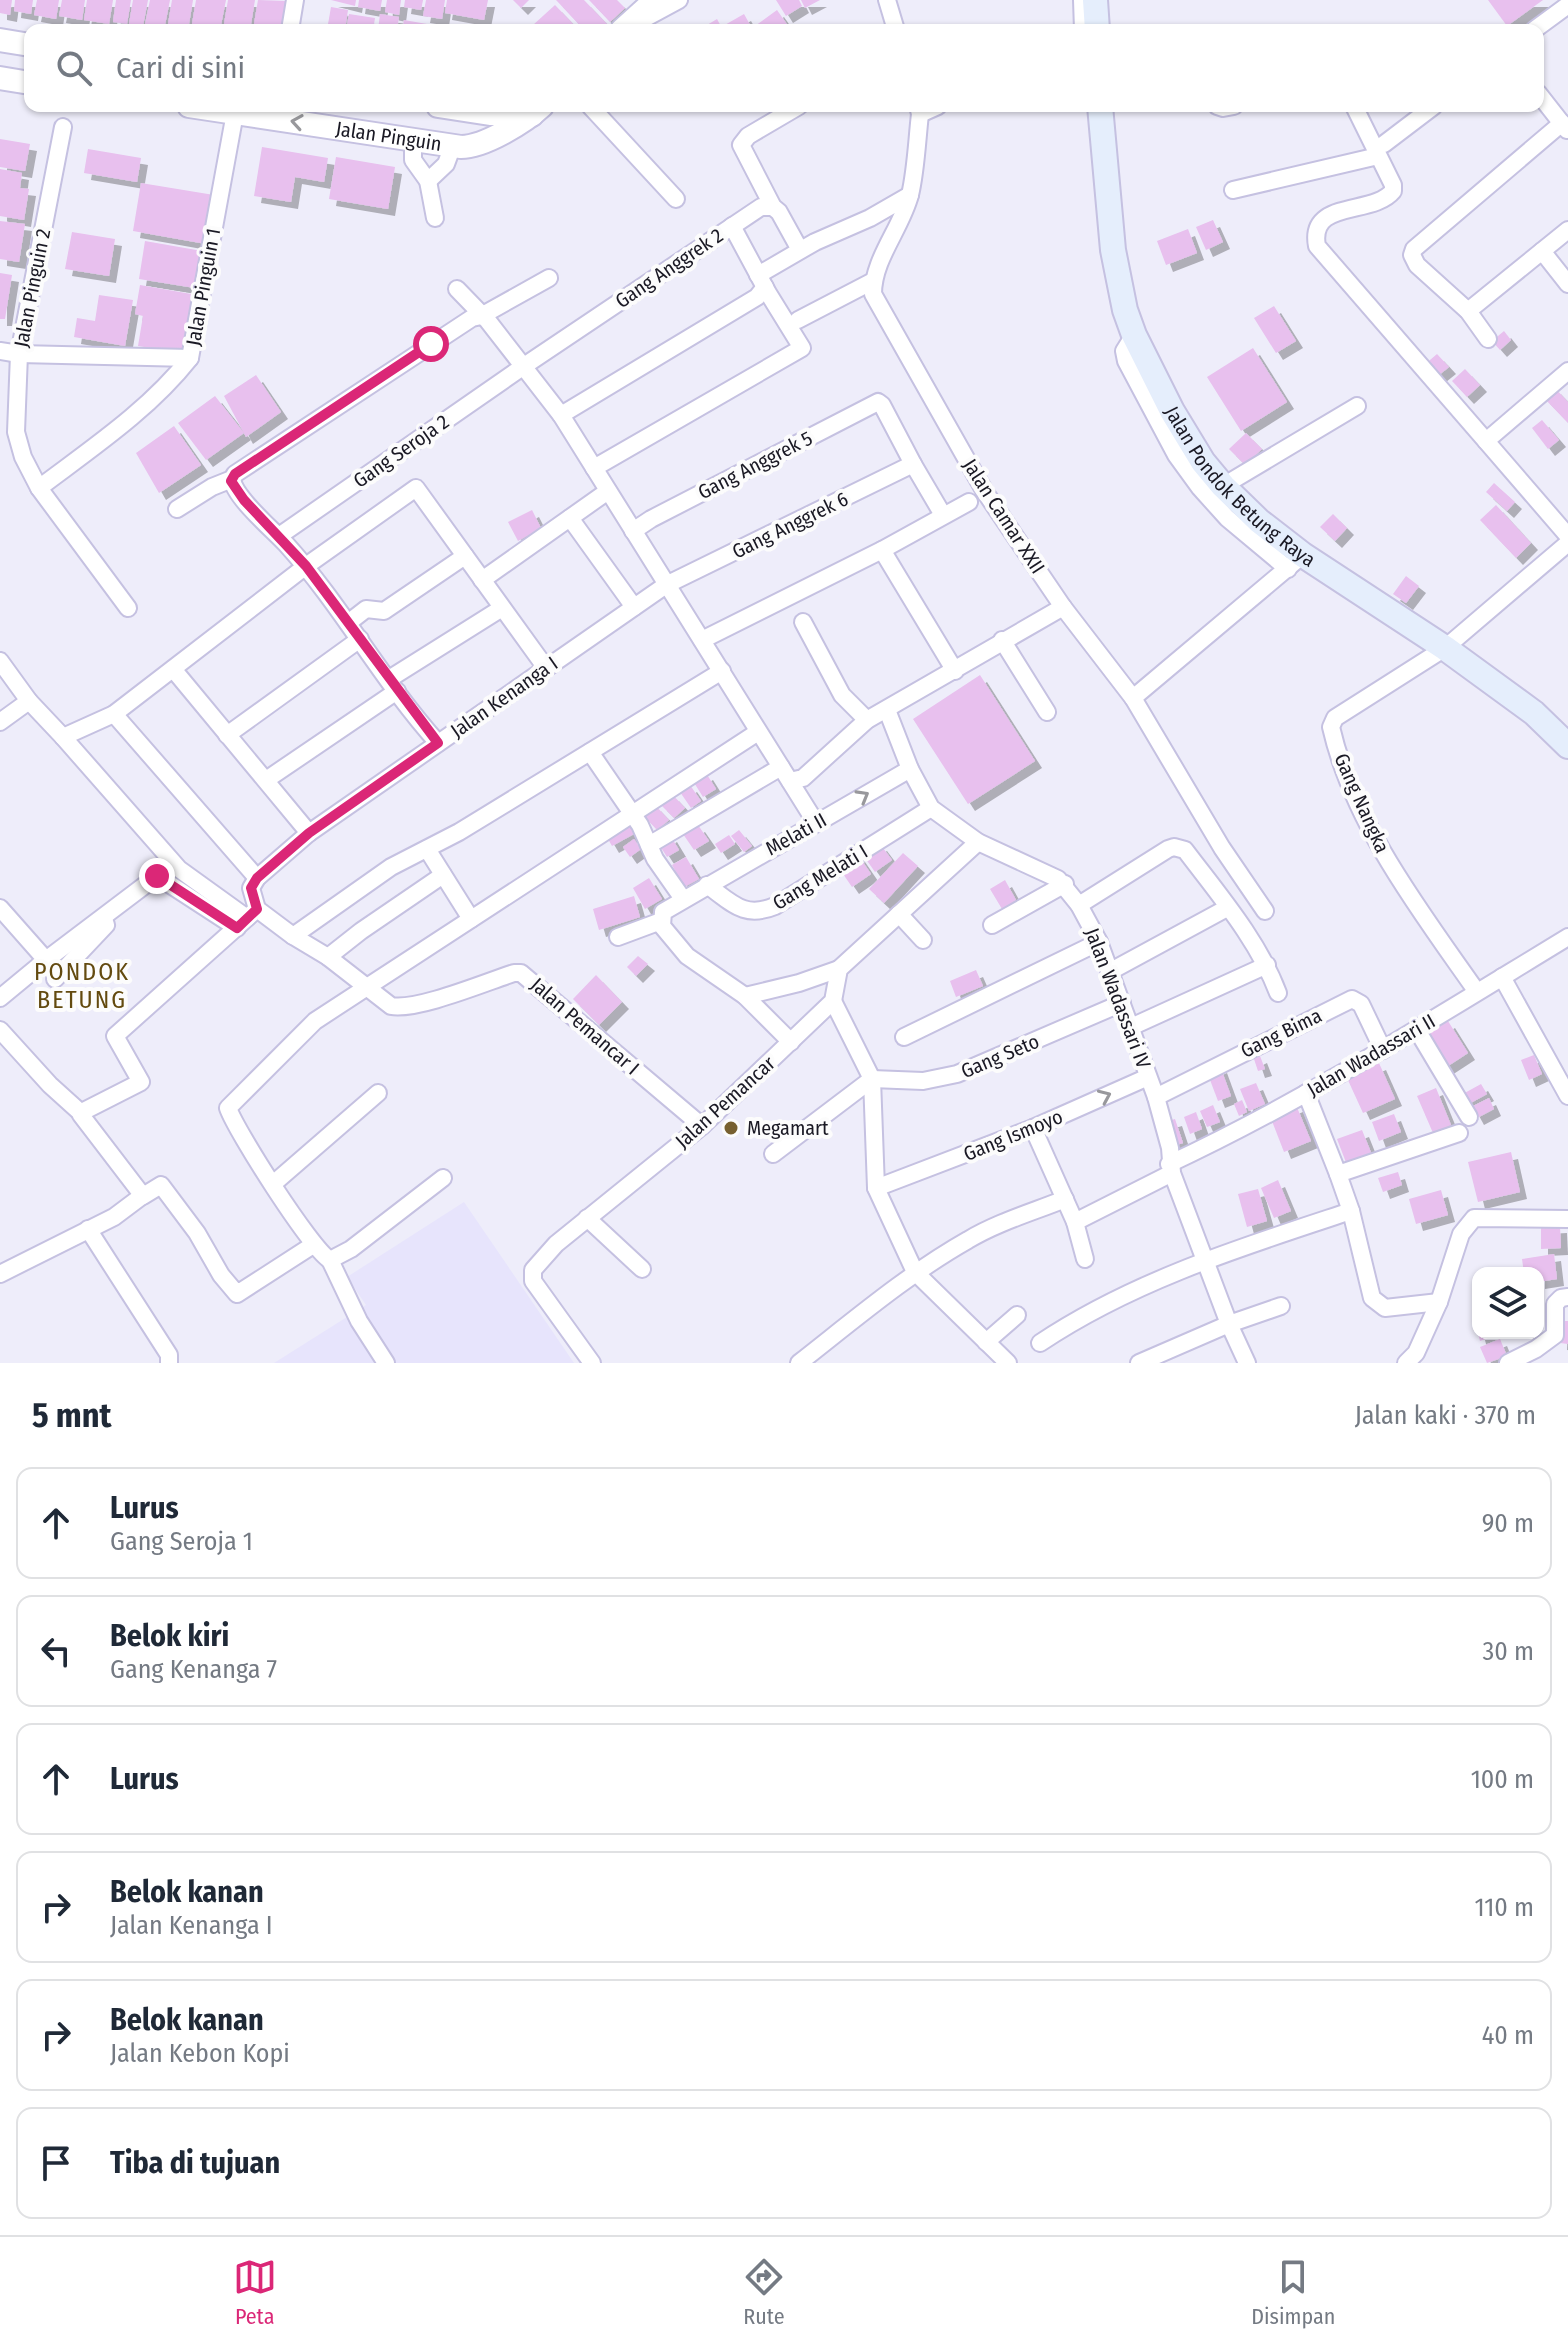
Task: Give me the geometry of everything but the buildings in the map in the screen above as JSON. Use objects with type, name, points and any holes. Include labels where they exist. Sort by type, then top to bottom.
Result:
[{"type":"main road","points":[[1095,0],[1097,24]]},
{"type":"main road","name":"Jalan Pondok Betung Raya","points":[[1101,112],[1113,250],[1125,310],[1134,335],[1179,423],[1203,462],[1296,562],[1445,648],[1534,713],[1568,746]]},
{"type":"street","points":[[291,24],[295,0]]},
{"type":"street","points":[[629,24],[655,0]]},
{"type":"street","points":[[633,24],[679,0]]},
{"type":"street","points":[[887,0],[894,24]]},
{"type":"street","points":[[1082,0],[1083,24]]},
{"type":"street","points":[[1542,24],[1568,5]]},
{"type":"street","points":[[0,40],[24,44]]},
{"type":"street","points":[[0,78],[24,82]]},
{"type":"street","points":[[1488,339],[1468,311],[1417,265],[1412,255],[1422,242],[1565,127],[1544,101]]},
{"type":"street","name":"Jalan Pinguin","points":[[228,112],[453,145],[479,145],[534,112]]},
{"type":"street","points":[[477,112],[514,112]]},
{"type":"street","points":[[596,112],[676,199]]},
{"type":"street","points":[[789,112],[748,136],[741,145],[773,207],[779,212],[800,250]]},
{"type":"street","points":[[798,320],[873,281],[910,195],[919,112]]},
{"type":"street","points":[[1358,112],[1381,150],[1393,191],[1379,202],[1329,214],[1319,226],[1315,238],[1317,246],[1568,536]]},
{"type":"street","points":[[1233,190],[1381,150],[1427,112]]},
{"type":"street","name":"Jalan Pinguin 1","points":[[39,488],[136,414],[168,386],[190,358],[235,113]]},
{"type":"street","points":[[479,145],[489,133],[490,114]]},
{"type":"street","name":"Jalan Pinguin 2","points":[[63,127],[19,354],[16,432],[23,457],[39,488],[128,608]]},
{"type":"street","points":[[413,140],[413,160],[428,181],[435,218]]},
{"type":"street","points":[[428,181],[446,164],[453,145]]},
{"type":"street","points":[[561,415],[757,297],[761,281],[800,250],[870,218],[910,195]]},
{"type":"street","name":"Gang Anggrek 2","points":[[524,366],[761,207],[773,207]]},
{"type":"street","points":[[594,468],[802,348],[732,226]]},
{"type":"street","points":[[1468,311],[1568,230]]},
{"type":"street","points":[[1542,251],[1568,284]]},
{"type":"street","points":[[438,743],[306,566],[244,500],[232,485],[232,479],[235,474],[472,318],[549,278]]},
{"type":"street","name":"Jalan Camar XXII","points":[[873,281],[873,294],[878,305],[985,492],[1063,607],[1133,698],[1222,848],[1265,911]]},
{"type":"street","points":[[457,289],[524,366],[561,415],[816,823]]},
{"type":"street","points":[[1133,698],[1296,562],[1215,506],[1176,455],[1126,361],[1124,351],[1134,335]]},
{"type":"street","points":[[0,351],[190,358]]},
{"type":"street","name":"Gang Seroja 2","points":[[279,536],[524,366]]},
{"type":"street","points":[[1486,441],[1568,371]]},
{"type":"street","name":"Gang Anggrek 5","points":[[633,531],[665,511],[875,403],[880,403],[913,464]]},
{"type":"street","points":[[1223,486],[1357,406]]},
{"type":"street","points":[[913,464],[943,515]]},
{"type":"street","name":"Gang Anggrek 6","points":[[666,585],[913,464]]},
{"type":"street","points":[[177,509],[212,487],[232,479]]},
{"type":"street","points":[[63,737],[114,714],[306,566],[414,489],[421,491],[546,668]]},
{"type":"street","points":[[482,580],[608,491]]},
{"type":"street","points":[[702,640],[882,550],[969,502]]},
{"type":"street","points":[[570,518],[634,607]]},
{"type":"street","name":"Gang Nangka","points":[[1477,992],[1382,850],[1347,776],[1331,729],[1335,718],[1445,648],[1568,543]]},
{"type":"street","points":[[882,550],[955,671]]},
{"type":"street","points":[[348,623],[366,609],[384,611],[465,556]]},
{"type":"street","name":"Jalan Kenanga I","points":[[257,878],[309,833],[666,585]]},
{"type":"street","points":[[649,845],[786,774],[803,778],[864,723],[1063,607]]},
{"type":"street","points":[[266,780],[502,608]]},
{"type":"street","points":[[803,622],[842,695],[864,723]]},
{"type":"street","points":[[227,735],[360,639]]},
{"type":"street","points":[[1002,640],[1047,712]]},
{"type":"street","points":[[0,661],[29,701],[179,869],[247,919]]},
{"type":"street","points":[[173,669],[309,833]]},
{"type":"street","points":[[293,936],[391,867],[427,849],[722,671]]},
{"type":"street","points":[[0,722],[29,701]]},
{"type":"street","name":"Jalan Wadassari IV","points":[[887,710],[910,769],[931,808],[978,842],[1049,873],[1065,884],[1079,905],[1099,942],[1131,1027],[1156,1097],[1170,1148],[1171,1168],[1229,1324],[1247,1363]]},
{"type":"street","points":[[81,1113],[140,1083],[141,1079],[115,1036],[247,919],[251,888],[257,878],[114,714]]},
{"type":"street","points":[[386,1363],[322,1254],[273,1184],[228,1108],[315,1021],[758,732]]},
{"type":"street","points":[[590,752],[633,814],[655,859],[683,899]]},
{"type":"street","name":"Melati II","points":[[661,921],[663,912],[683,899],[910,769]]},
{"type":"street","name":"Gang Melati I","points":[[707,885],[737,907],[751,913],[760,912],[775,906],[931,808]]},
{"type":"street","points":[[745,996],[799,983],[839,969],[978,842]]},
{"type":"street","points":[[1079,905],[1168,849],[1180,847],[1267,965],[1278,993]]},
{"type":"street","points":[[427,849],[471,919]]},
{"type":"street","points":[[328,957],[443,875]]},
{"type":"street","points":[[0,998],[157,876],[247,919]]},
{"type":"street","points":[[992,925],[1065,884]]},
{"type":"street","points":[[0,908],[46,960]]},
{"type":"street","points":[[1109,972],[1227,908]]},
{"type":"street","points":[[899,914],[923,940]]},
{"type":"street","points":[[55,979],[106,925],[103,917]]},
{"type":"street","name":"Jalan Pemancar I","points":[[247,919],[293,936],[328,957],[387,1004],[402,1008],[521,973],[702,1126]]},
{"type":"street","points":[[618,937],[661,921],[687,956],[745,996],[791,1042]]},
{"type":"street","name":"Jalan Wadassari II","points":[[1075,1222],[1383,1050],[1568,937]]},
{"type":"street","points":[[904,1037],[1099,942]]},
{"type":"street","points":[[1131,1027],[1267,965]]},
{"type":"street","points":[[839,969],[833,1001],[872,1079],[876,1188],[915,1272],[986,1342],[1001,1361]]},
{"type":"street","points":[[1502,977],[1568,1096]]},
{"type":"street","name":"Gang Bima","points":[[1156,1097],[1352,999],[1361,1004],[1383,1050]]},
{"type":"street","name":"Jalan Pemancar","points":[[592,1363],[533,1281],[533,1270],[543,1256],[587,1218],[702,1126],[833,1001]]},
{"type":"street","name":"Gang Seto","points":[[872,1079],[923,1081],[957,1074],[1122,1003]]},
{"type":"street","points":[[0,1030],[50,1085],[81,1113],[142,1196]]},
{"type":"street","points":[[1417,1030],[1469,1117]]},
{"type":"street","name":"Gang Ismoyo","points":[[876,1188],[1033,1128],[1148,1077]]},
{"type":"street","points":[[773,1154],[872,1079]]},
{"type":"street","points":[[273,1184],[378,1093]]},
{"type":"street","points":[[1306,1093],[1351,1211],[1372,1298],[1385,1308],[1439,1302]]},
{"type":"street","points":[[1033,1128],[1075,1222],[1085,1259]]},
{"type":"street","points":[[1338,1174],[1459,1133]]},
{"type":"street","points":[[0,1274],[114,1217],[161,1185],[237,1294],[322,1254],[351,1249],[443,1178]]},
{"type":"street","points":[[799,1363],[915,1272],[984,1232],[1065,1199]]},
{"type":"street","points":[[1040,1343],[1078,1319],[1205,1260],[1351,1211]]},
{"type":"street","points":[[587,1218],[642,1269]]},
{"type":"street","points":[[1406,1363],[1416,1353],[1439,1302],[1461,1234],[1474,1218],[1568,1219]]},
{"type":"street","points":[[88,1229],[169,1355],[169,1363]]},
{"type":"street","points":[[1508,1363],[1555,1335],[1554,1306],[1558,1300],[1568,1297]]},
{"type":"street","points":[[1139,1363],[1229,1324],[1281,1306]]},
{"type":"street","points":[[986,1342],[1017,1315]]},
{"type":"shaded area","points":[[464,1202],[574,1363],[274,1363],[366,1305],[347,1277]]},
{"type":"place","name":"Megamart","points":[[731,1128]]},
{"type":"district","name":"PONDOK BETUNG","points":[[82,986]]},
{"type":"route","points":[[157,876],[237,928],[257,909],[251,888],[257,878],[309,833],[438,743],[306,566],[244,500],[231,481],[235,474],[321,420],[431,344]]}]
